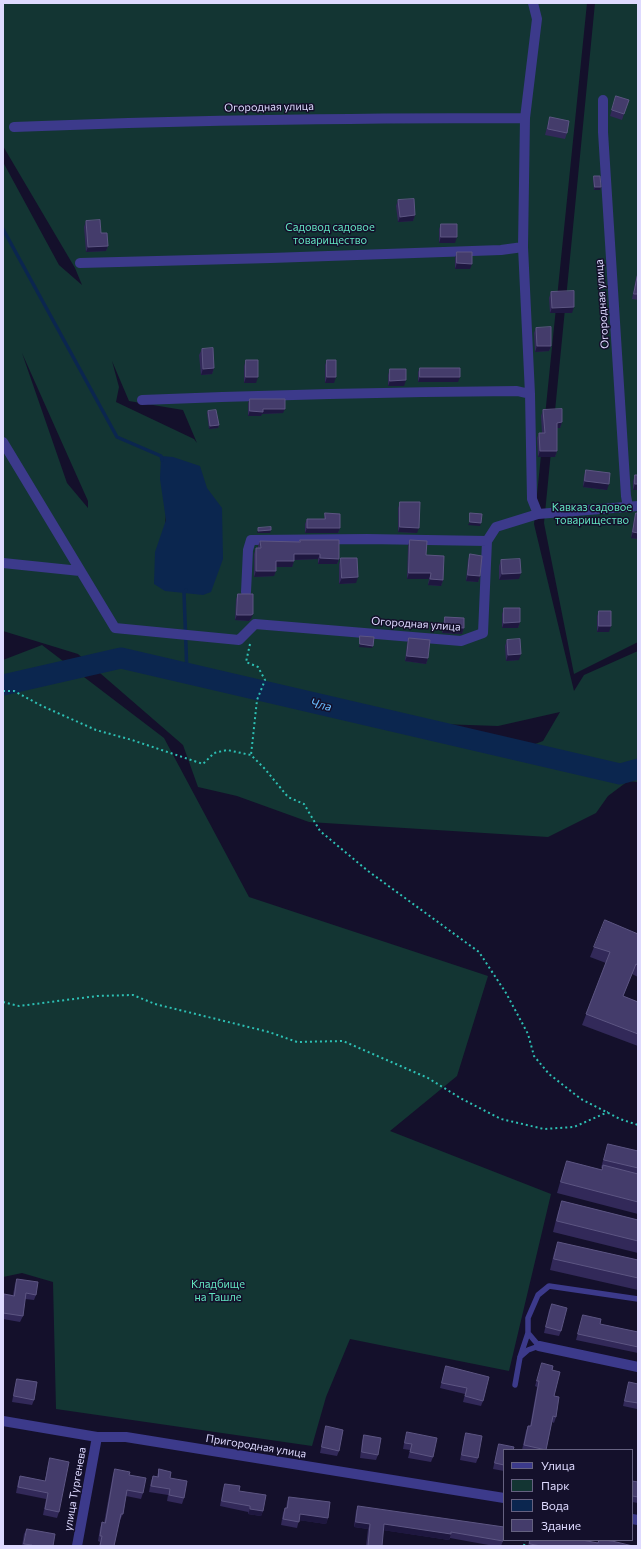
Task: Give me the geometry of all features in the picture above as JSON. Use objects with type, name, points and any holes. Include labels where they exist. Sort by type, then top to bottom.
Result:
[{"type":"street","points":[[533,3],[537,19],[525,118],[523,247],[530,394],[532,499],[538,514]]},
{"type":"street","name":"Огородная улица","points":[[603,100],[603,132],[626,496],[633,506]]},
{"type":"street","name":"Огородная улица","points":[[14,127],[334,118],[525,118]]},
{"type":"street","points":[[80,263],[500,250],[523,247]]},
{"type":"street","points":[[142,400],[397,392],[516,391],[530,394]]},
{"type":"street","points":[[3,442],[115,628],[239,640],[255,624]]},
{"type":"street","name":"Огородная улица","points":[[255,624],[461,641],[483,633],[487,541],[496,527],[538,514],[633,506]]},
{"type":"street","points":[[246,592],[248,550],[251,540],[367,539],[487,541]]},
{"type":"street","points":[[3,563],[80,571]]},
{"type":"street","points":[[539,1346],[638,1367]]},
{"type":"street","name":"Пригородная улица","points":[[3,1421],[97,1437],[126,1437],[503,1498]]},
{"type":"street","name":"улица Тургенева","points":[[77,1546],[97,1437]]},
{"type":"lane","points":[[515,1385],[520,1357],[528,1333],[528,1318],[538,1295],[548,1286],[638,1299]]},
{"type":"lane","points":[[520,1357],[528,1350],[539,1346],[528,1333]]},
{"type":"path","points":[[251,755],[257,700],[265,680],[258,667],[246,662],[255,624]]},
{"type":"path","points":[[3,691],[14,691],[42,706],[96,730],[132,740],[203,764],[214,753],[227,750],[251,755],[265,769],[288,797],[304,804],[320,831],[368,871],[479,952],[506,992],[528,1034],[534,1056],[549,1074],[581,1099],[638,1125]]},
{"type":"path","points":[[3,1002],[19,1006],[96,996],[133,995],[155,1004],[269,1032],[297,1042],[343,1041],[428,1078],[462,1099],[501,1119],[544,1129],[574,1127],[608,1112]]},
{"type":"green space","name":"Садовод садовое товарищество","points":[[3,3],[587,3],[534,524],[574,691],[584,675],[638,651],[638,782],[628,781],[608,796],[596,813],[548,837],[309,822],[237,796],[198,787],[183,745],[78,654],[3,631],[3,162],[59,265],[82,285],[75,268],[3,146]],"holes":[[[22,353],[88,501],[88,508],[67,483]],[[112,361],[129,401],[183,410],[197,443],[194,439],[116,402],[119,387]],[[167,502],[169,555],[165,526]],[[560,712],[543,741],[522,749],[511,739],[440,724],[498,726]]]},
{"type":"green space","name":"Кавказ садовое товарищество","points":[[595,3],[638,3],[638,642],[574,674],[544,523]]},
{"type":"green space","name":"Кладбище на Ташле","points":[[42,645],[164,738],[249,897],[488,976],[457,1076],[390,1131],[551,1194],[509,1371],[350,1339],[326,1397],[312,1446],[56,1409],[53,1282],[22,1273],[3,1277],[3,660]]},
{"type":"water","points":[[161,456],[173,457],[200,466],[207,488],[222,508],[223,559],[211,592],[203,595],[165,591],[154,584],[155,552],[166,520],[160,479]]},
{"type":"building","points":[[616,96],[629,100],[624,114],[612,110]]},
{"type":"building","points":[[550,117],[569,121],[567,133],[548,129]]},
{"type":"building","points":[[594,176],[600,176],[601,187],[595,187]]},
{"type":"building","points":[[414,199],[415,215],[400,217],[398,200]]},
{"type":"building","points":[[100,220],[101,233],[107,233],[108,246],[88,247],[86,221]]},
{"type":"building","points":[[441,224],[457,224],[457,237],[441,237]]},
{"type":"building","points":[[457,252],[472,252],[472,264],[457,263]]},
{"type":"building","points":[[638,273],[638,294],[634,294]]},
{"type":"building","points":[[574,291],[574,307],[552,308],[551,292]]},
{"type":"building","points":[[551,327],[551,346],[537,346],[536,328]]},
{"type":"building","points":[[213,348],[214,368],[203,369],[202,349]]},
{"type":"building","points":[[246,360],[258,360],[258,377],[246,377]]},
{"type":"building","points":[[327,360],[336,360],[336,377],[327,377]]},
{"type":"building","points":[[420,368],[460,368],[460,377],[420,377]]},
{"type":"building","points":[[390,369],[406,369],[406,380],[390,381]]},
{"type":"building","points":[[250,399],[285,399],[285,409],[263,409],[263,412],[250,411]]},
{"type":"building","points":[[562,409],[562,422],[557,423],[557,451],[540,451],[539,433],[545,433],[543,410]]},
{"type":"building","points":[[216,410],[219,425],[210,426],[208,411]]},
{"type":"building","points":[[586,470],[610,473],[609,484],[585,481]]},
{"type":"building","points":[[635,475],[638,475],[638,484],[635,484]]},
{"type":"building","points":[[400,502],[420,502],[419,528],[400,527]]},
{"type":"building","points":[[325,513],[340,514],[340,528],[307,528],[307,519],[325,519]]},
{"type":"building","points":[[470,513],[482,514],[481,523],[470,522]]},
{"type":"building","points":[[636,513],[638,513],[638,533],[633,532]]},
{"type":"building","points":[[271,527],[271,530],[258,531],[258,528]]},
{"type":"building","points":[[300,540],[339,540],[339,559],[320,558],[320,554],[294,554],[294,561],[276,561],[276,571],[256,571],[256,548],[261,548],[260,541],[300,542]]},
{"type":"building","points":[[410,540],[427,541],[426,555],[444,556],[443,580],[430,579],[431,573],[409,573]]},
{"type":"building","points":[[470,554],[482,556],[480,576],[468,575]]},
{"type":"building","points":[[341,558],[357,558],[358,577],[342,578]]},
{"type":"building","points":[[520,559],[521,573],[502,574],[501,560]]},
{"type":"building","points":[[238,594],[253,594],[253,614],[237,615]]},
{"type":"building","points":[[504,608],[520,608],[520,622],[504,623]]},
{"type":"building","points":[[599,611],[611,611],[611,626],[599,626]]},
{"type":"building","points":[[445,617],[464,618],[464,628],[445,627]]},
{"type":"building","points":[[360,636],[374,637],[373,646],[360,644]]},
{"type":"building","points":[[409,638],[430,640],[428,658],[407,656]]},
{"type":"building","points":[[520,639],[521,654],[508,655],[507,640]]},
{"type":"building","points":[[605,920],[638,934],[638,965],[636,964],[623,996],[638,1002],[638,1034],[586,1014],[610,952],[594,947]]},
{"type":"building","points":[[608,1144],[638,1151],[638,1168],[604,1160]]},
{"type":"building","points":[[567,1161],[602,1170],[603,1165],[638,1174],[638,1202],[561,1182]]},
{"type":"building","points":[[562,1201],[638,1220],[638,1241],[557,1221]]},
{"type":"building","points":[[558,1242],[638,1260],[638,1278],[554,1259]]},
{"type":"building","points":[[17,1279],[38,1282],[36,1295],[26,1293],[23,1316],[3,1313],[4,1294],[14,1296]]},
{"type":"building","points":[[552,1304],[567,1308],[561,1331],[546,1327]]},
{"type":"building","points":[[583,1315],[601,1319],[600,1324],[638,1332],[638,1347],[578,1334]]},
{"type":"building","points":[[542,1363],[553,1366],[552,1370],[560,1372],[554,1396],[559,1397],[556,1417],[553,1416],[546,1449],[524,1445],[528,1426],[531,1426],[539,1381],[537,1381]]},
{"type":"building","points":[[446,1366],[489,1377],[483,1401],[465,1396],[467,1388],[442,1383]]},
{"type":"building","points":[[17,1379],[37,1382],[34,1400],[14,1396]]},
{"type":"building","points":[[629,1382],[638,1384],[638,1403],[625,1401]]},
{"type":"building","points":[[326,1426],[343,1430],[339,1451],[322,1447]]},
{"type":"building","points":[[407,1432],[437,1438],[433,1457],[410,1452],[412,1444],[405,1443]]},
{"type":"building","points":[[466,1433],[482,1436],[478,1458],[462,1455]]},
{"type":"building","points":[[364,1435],[381,1438],[378,1455],[362,1452]]},
{"type":"building","points":[[499,1444],[514,1447],[513,1449],[503,1449],[503,1465],[495,1463]]},
{"type":"building","points":[[50,1458],[69,1462],[59,1512],[45,1509],[48,1493],[18,1487],[20,1476],[45,1481]]},
{"type":"building","points":[[115,1469],[130,1472],[129,1475],[146,1478],[143,1493],[127,1490],[123,1514],[121,1514],[114,1546],[100,1546],[102,1522],[105,1523]]},
{"type":"building","points":[[159,1469],[171,1472],[170,1478],[187,1481],[184,1498],[169,1495],[170,1489],[151,1486],[153,1476],[158,1477]]},
{"type":"building","points":[[633,1481],[638,1482],[638,1497],[633,1496]]},
{"type":"building","points":[[225,1484],[240,1486],[239,1491],[266,1495],[263,1511],[250,1509],[250,1506],[222,1501]]},
{"type":"building","points":[[289,1497],[330,1502],[328,1518],[300,1514],[299,1522],[283,1519]]},
{"type":"building","points":[[358,1506],[503,1527],[503,1541],[451,1532],[451,1534],[384,1524],[382,1546],[368,1546],[370,1524],[356,1522]]},
{"type":"building","points":[[27,1529],[55,1534],[53,1546],[31,1546],[32,1545],[24,1544]]},
{"type":"building","points":[[530,1541],[587,1541],[598,1543],[599,1541],[612,1541],[633,1546],[541,1546],[530,1544]]},
{"type":"waterway","points":[[3,229],[117,437],[161,456],[162,460]]},
{"type":"waterway","points":[[186,590],[184,593],[187,674]]},
{"type":"waterway","name":"Чла","points":[[3,685],[121,658],[620,774],[638,769]]}]
